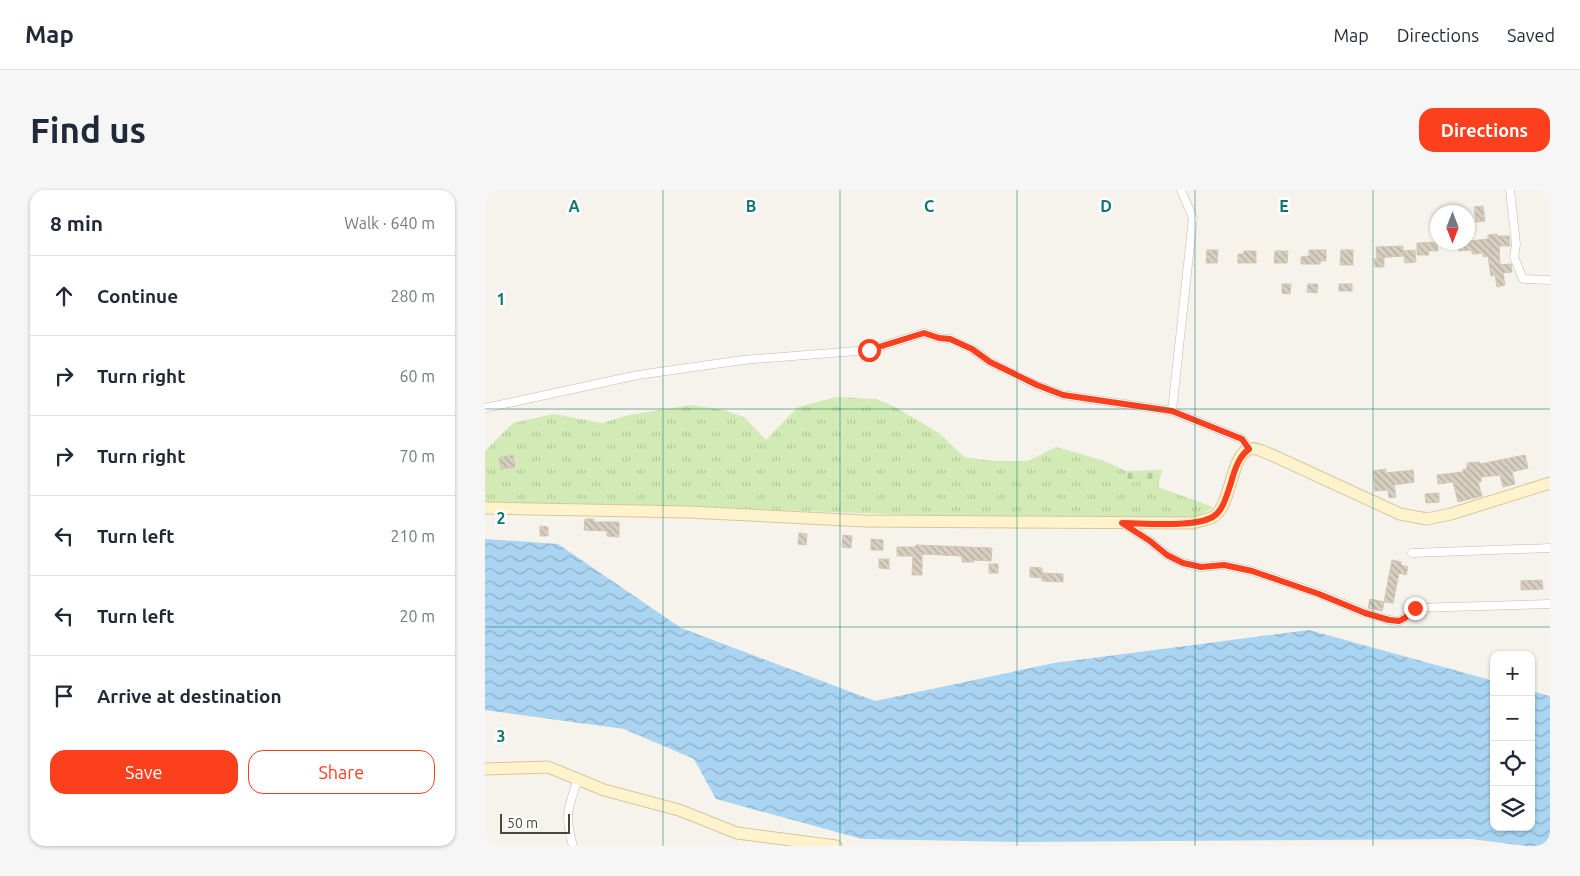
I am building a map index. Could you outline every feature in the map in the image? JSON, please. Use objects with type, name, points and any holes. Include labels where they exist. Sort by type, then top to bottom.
[{"type":"main road","points":[[485,508],[689,512],[865,521],[1193,523],[1213,517],[1222,508],[1239,461],[1243,453],[1249,449],[1255,449],[1272,455],[1400,514],[1427,519],[1451,514],[1550,483]]},
{"type":"main road","points":[[485,769],[548,767],[604,790],[679,810],[737,833],[836,846]]},
{"type":"street","points":[[1172,411],[1193,218],[1181,190]]},
{"type":"street","points":[[1510,190],[1516,244],[1514,257],[1523,279],[1550,280]]},
{"type":"street","points":[[485,408],[638,375],[743,360],[869,350],[924,333],[950,339],[972,349],[990,362],[1037,385],[1063,395],[1172,411],[1242,439],[1249,449]]},
{"type":"street","points":[[1122,523],[1150,541],[1167,555],[1183,563],[1201,567],[1224,565],[1252,571],[1389,620],[1399,621],[1415,608],[1550,604]]},
{"type":"street","points":[[1412,553],[1550,548]]},
{"type":"street","points":[[573,846],[568,829],[567,810],[578,779]]},
{"type":"green space","points":[[836,397],[876,399],[893,406],[939,433],[964,457],[994,461],[1028,461],[1056,447],[1102,460],[1126,471],[1127,480],[1158,487],[1213,507],[1200,516],[1170,519],[991,518],[692,507],[485,503],[485,451],[513,423],[554,414],[602,423],[629,415],[691,405],[724,410],[744,417],[766,440],[798,407]]},
{"type":"green space","points":[[1162,470],[1158,487],[1127,480],[1126,471]]},
{"type":"water","points":[[485,539],[558,544],[681,628],[875,701],[1054,663],[1309,630],[1490,680],[1490,831],[1535,831],[1535,692],[1550,696],[1550,846],[1526,846],[1471,839],[1021,842],[862,839],[716,799],[694,759],[624,729],[485,710]]},
{"type":"building","points":[[1483,206],[1485,221],[1476,222],[1475,207]]},
{"type":"building","points":[[1488,235],[1509,236],[1510,246],[1499,246],[1500,265],[1511,264],[1512,272],[1503,273],[1505,285],[1497,287],[1495,275],[1491,276],[1488,256],[1483,257],[1483,253],[1472,254],[1472,250],[1475,250],[1475,240],[1488,239]]},
{"type":"building","points":[[1430,242],[1430,250],[1438,251],[1428,251],[1429,255],[1417,255],[1417,243]]},
{"type":"building","points":[[1403,246],[1403,256],[1377,258],[1376,247]]},
{"type":"building","points":[[1207,250],[1218,250],[1217,263],[1206,263]]},
{"type":"building","points":[[1309,250],[1326,250],[1326,261],[1320,261],[1320,264],[1301,264],[1301,257],[1309,256]]},
{"type":"building","points":[[1341,250],[1353,250],[1353,265],[1340,265]]},
{"type":"building","points":[[1415,250],[1416,262],[1405,263],[1403,251]]},
{"type":"building","points":[[1244,251],[1256,251],[1256,263],[1238,263],[1238,254],[1244,254]]},
{"type":"building","points":[[1275,251],[1288,251],[1287,263],[1274,263]]},
{"type":"building","points":[[1384,258],[1384,267],[1375,267],[1374,259]]},
{"type":"building","points":[[1282,284],[1291,284],[1290,294],[1282,293]]},
{"type":"building","points":[[1308,284],[1318,284],[1317,293],[1307,292]]},
{"type":"building","points":[[1339,284],[1352,284],[1352,291],[1339,291]]},
{"type":"building","points":[[513,455],[515,467],[501,469],[499,458]]},
{"type":"building","points":[[1525,455],[1528,468],[1512,472],[1515,484],[1503,487],[1500,475],[1481,477],[1481,482],[1478,482],[1482,496],[1458,502],[1453,482],[1438,484],[1437,475],[1463,472],[1463,469],[1467,469],[1467,463],[1479,462],[1480,464]]},
{"type":"building","points":[[1386,469],[1386,473],[1413,470],[1414,482],[1394,485],[1396,497],[1389,498],[1388,490],[1375,491],[1373,471]]},
{"type":"building","points":[[1439,493],[1439,502],[1426,503],[1425,494]]},
{"type":"building","points":[[585,519],[594,519],[594,522],[619,522],[619,537],[607,536],[607,531],[584,530]]},
{"type":"building","points":[[540,526],[548,527],[548,536],[540,536]]},
{"type":"building","points":[[799,533],[807,534],[806,545],[798,544]]},
{"type":"building","points":[[843,535],[852,536],[851,548],[842,547]]},
{"type":"building","points":[[871,539],[883,540],[883,550],[871,550]]},
{"type":"building","points":[[916,545],[992,548],[991,561],[974,560],[974,562],[962,562],[962,556],[922,554],[922,575],[912,575],[913,556],[897,556],[897,547],[915,547]]},
{"type":"building","points":[[879,559],[889,559],[889,569],[879,568]]},
{"type":"building","points":[[1392,560],[1401,562],[1401,565],[1408,567],[1406,575],[1399,573],[1393,603],[1384,602]]},
{"type":"building","points":[[989,564],[998,564],[998,573],[989,573]]},
{"type":"building","points":[[1030,567],[1042,568],[1042,573],[1063,574],[1063,582],[1042,581],[1042,578],[1030,577]]},
{"type":"building","points":[[1542,580],[1543,589],[1521,590],[1521,581]]},
{"type":"building","points":[[1370,599],[1384,602],[1382,611],[1368,608]]},
{"type":"route","points":[[869,350],[924,333],[950,339],[972,349],[990,362],[1037,385],[1063,395],[1172,411],[1242,439],[1249,449],[1243,453],[1239,461],[1222,508],[1213,517],[1193,523],[1122,523],[1150,541],[1167,555],[1183,563],[1201,567],[1224,565],[1252,571],[1389,620],[1399,621],[1415,608]]}]
